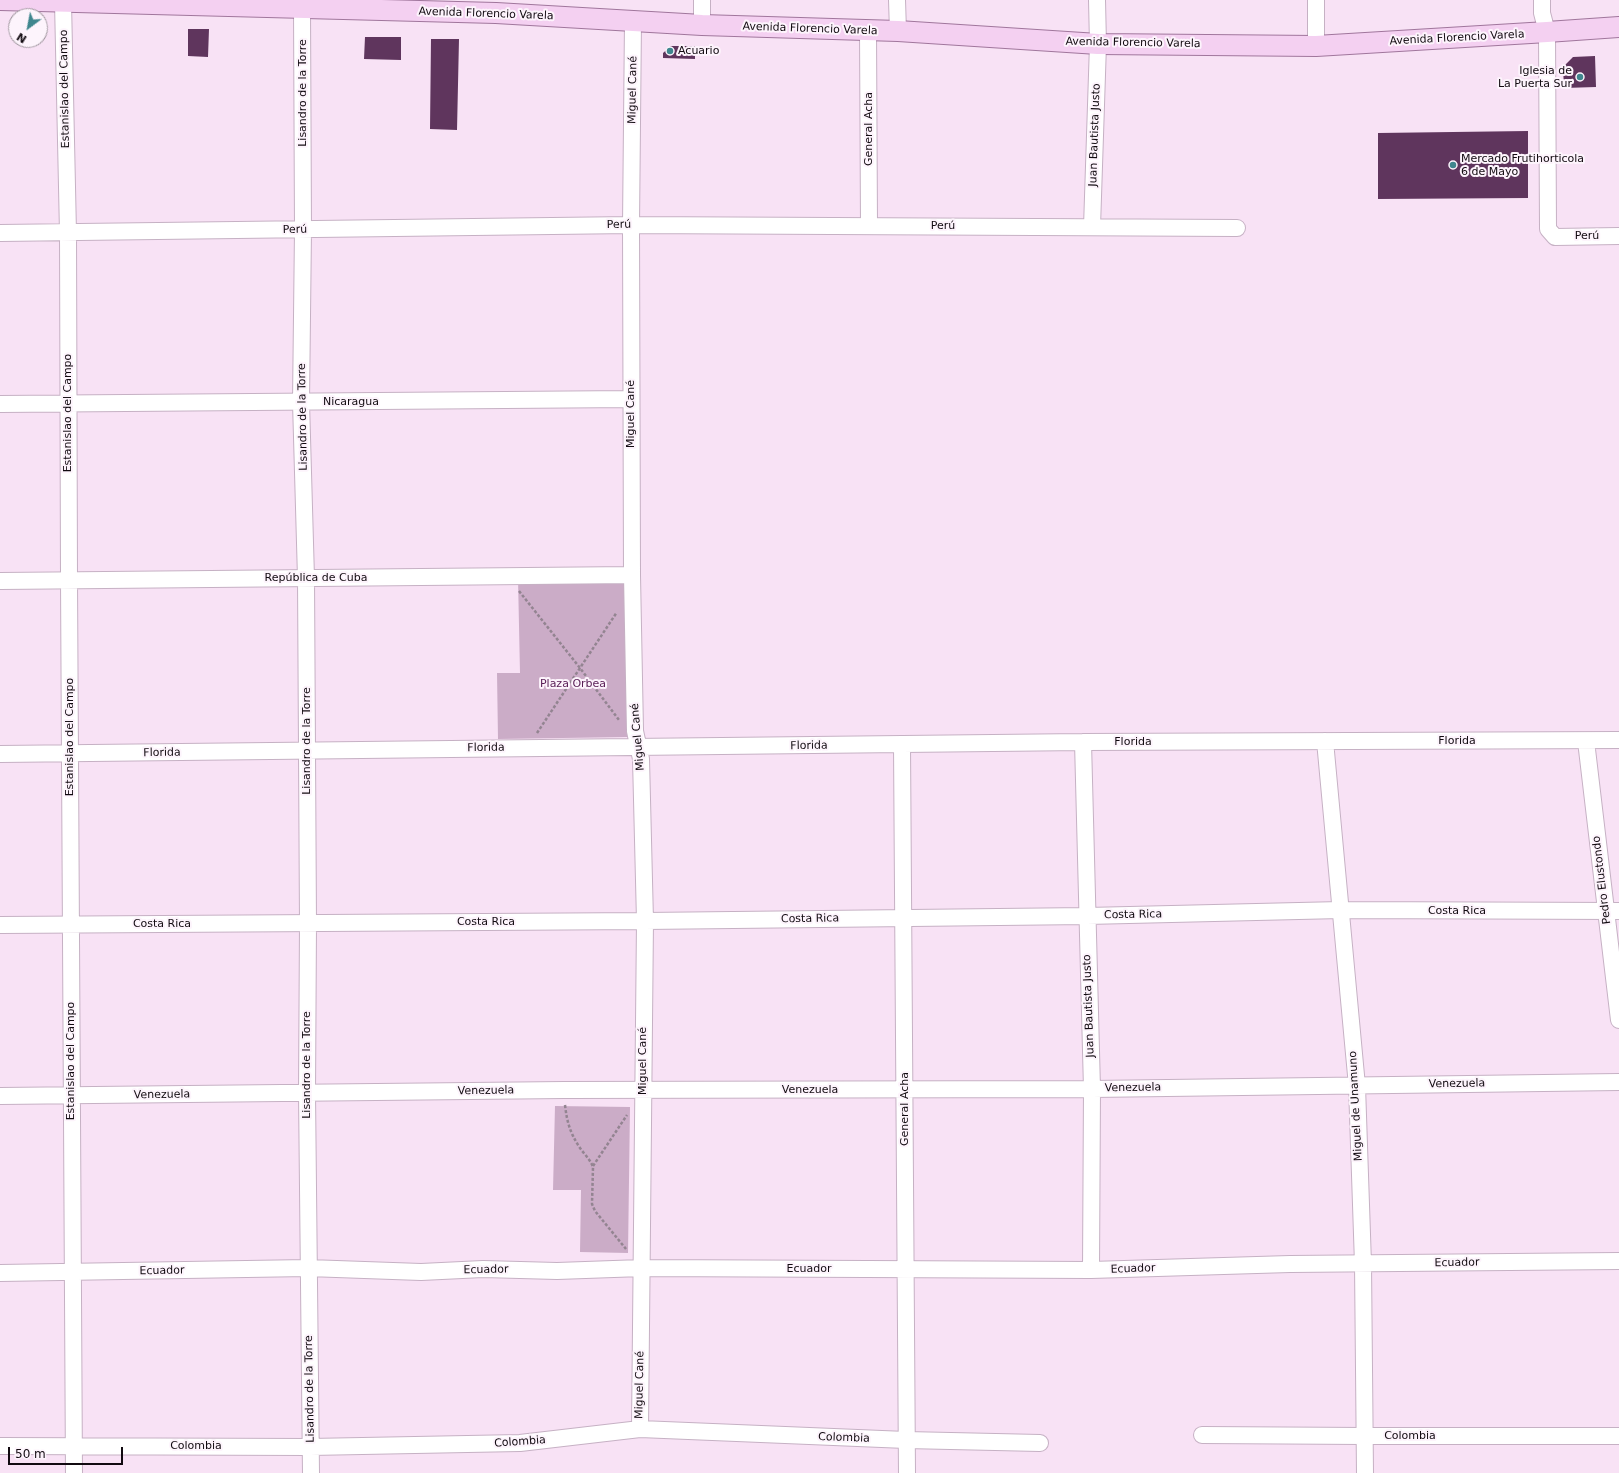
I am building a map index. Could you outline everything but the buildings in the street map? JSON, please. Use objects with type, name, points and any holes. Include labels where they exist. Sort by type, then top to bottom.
[{"type":"main road","name":"Avenida Florencio Varela","points":[[0,0],[63,2],[87,1],[302,8],[322,4],[496,7],[633,21],[898,31],[1098,44],[1316,46],[1619,27]]},
{"type":"street","points":[[702,0],[702,24]]},
{"type":"street","points":[[897,0],[898,31]]},
{"type":"street","name":"Juan Bautista Justo","points":[[1092,227],[1098,44],[1097,0]]},
{"type":"street","points":[[1316,0],[1316,46]]},
{"type":"street","points":[[1542,0],[1542,13],[1547,32]]},
{"type":"street","name":"Estanislao del Campo","points":[[63,2],[68,233],[70,925],[74,1473]]},
{"type":"street","name":"Lisandro de la Torre","points":[[302,8],[303,230],[301,402],[306,578],[308,924],[307,1094],[310,1473]]},
{"type":"street","name":"Miguel Cané","points":[[633,21],[631,225],[632,583],[635,731],[641,759],[645,921],[640,1430]]},
{"type":"street","name":"General Acha","points":[[868,31],[869,226]]},
{"type":"street","name":"Perú","points":[[1547,32],[1548,229],[1555,237],[1619,236]]},
{"type":"street","name":"Perú","points":[[0,233],[631,225],[1237,228]]},
{"type":"street","name":"Nicaragua","points":[[0,404],[68,402],[301,402],[631,399]]},
{"type":"street","name":"República de Cuba","points":[[0,581],[507,577],[632,583]]},
{"type":"street","name":"Miguel de Unamuno","points":[[1325,740],[1357,1086],[1363,1264],[1365,1473]]},
{"type":"street","name":"Florida","points":[[0,754],[1083,742],[1619,740]]},
{"type":"street","name":"Pedro Elustondo","points":[[1586,741],[1612,911],[1619,1020]]},
{"type":"street","name":"Juan Bautista Justo","points":[[1083,742],[1092,1089],[1091,1270]]},
{"type":"street","name":"General Acha","points":[[902,745],[907,1473]]},
{"type":"street","name":"Costa Rica","points":[[0,925],[645,921],[1087,916],[1341,910],[1612,911]]},
{"type":"street","name":"Venezuela","points":[[0,1096],[307,1094],[564,1090],[1092,1089],[1619,1082]]},
{"type":"street","name":"Ecuador","points":[[0,1273],[308,1268],[421,1272],[483,1269],[557,1271],[642,1268],[1091,1270],[1290,1264],[1619,1261]]},
{"type":"street","name":"Colombia","points":[[0,1446],[310,1447],[520,1443],[640,1430],[906,1440],[1040,1442]]},
{"type":"street","name":"Colombia","points":[[1202,1435],[1619,1436]]},
{"type":"path","points":[[507,577],[580,668],[621,723]]},
{"type":"path","points":[[526,748],[580,668],[632,583]]},
{"type":"path","points":[[564,1090],[566,1121],[576,1141],[593,1167],[592,1204],[594,1211],[642,1268]]},
{"type":"path","points":[[593,1167],[643,1091]]},
{"type":"green space","name":"Plaza Orbea","points":[[518,578],[624,581],[627,737],[498,739],[497,673],[520,673]]},
{"type":"green space","points":[[555,1106],[630,1107],[628,1253],[580,1252],[581,1190],[553,1190]]},
{"type":"place","name":"Acuario","points":[[670,51]]},
{"type":"place","name":"Iglesia de La Puerta Sur","points":[[1580,77]]},
{"type":"place","name":"Mercado Frutihorticola 6 de Mayo","points":[[1453,165]]}]
